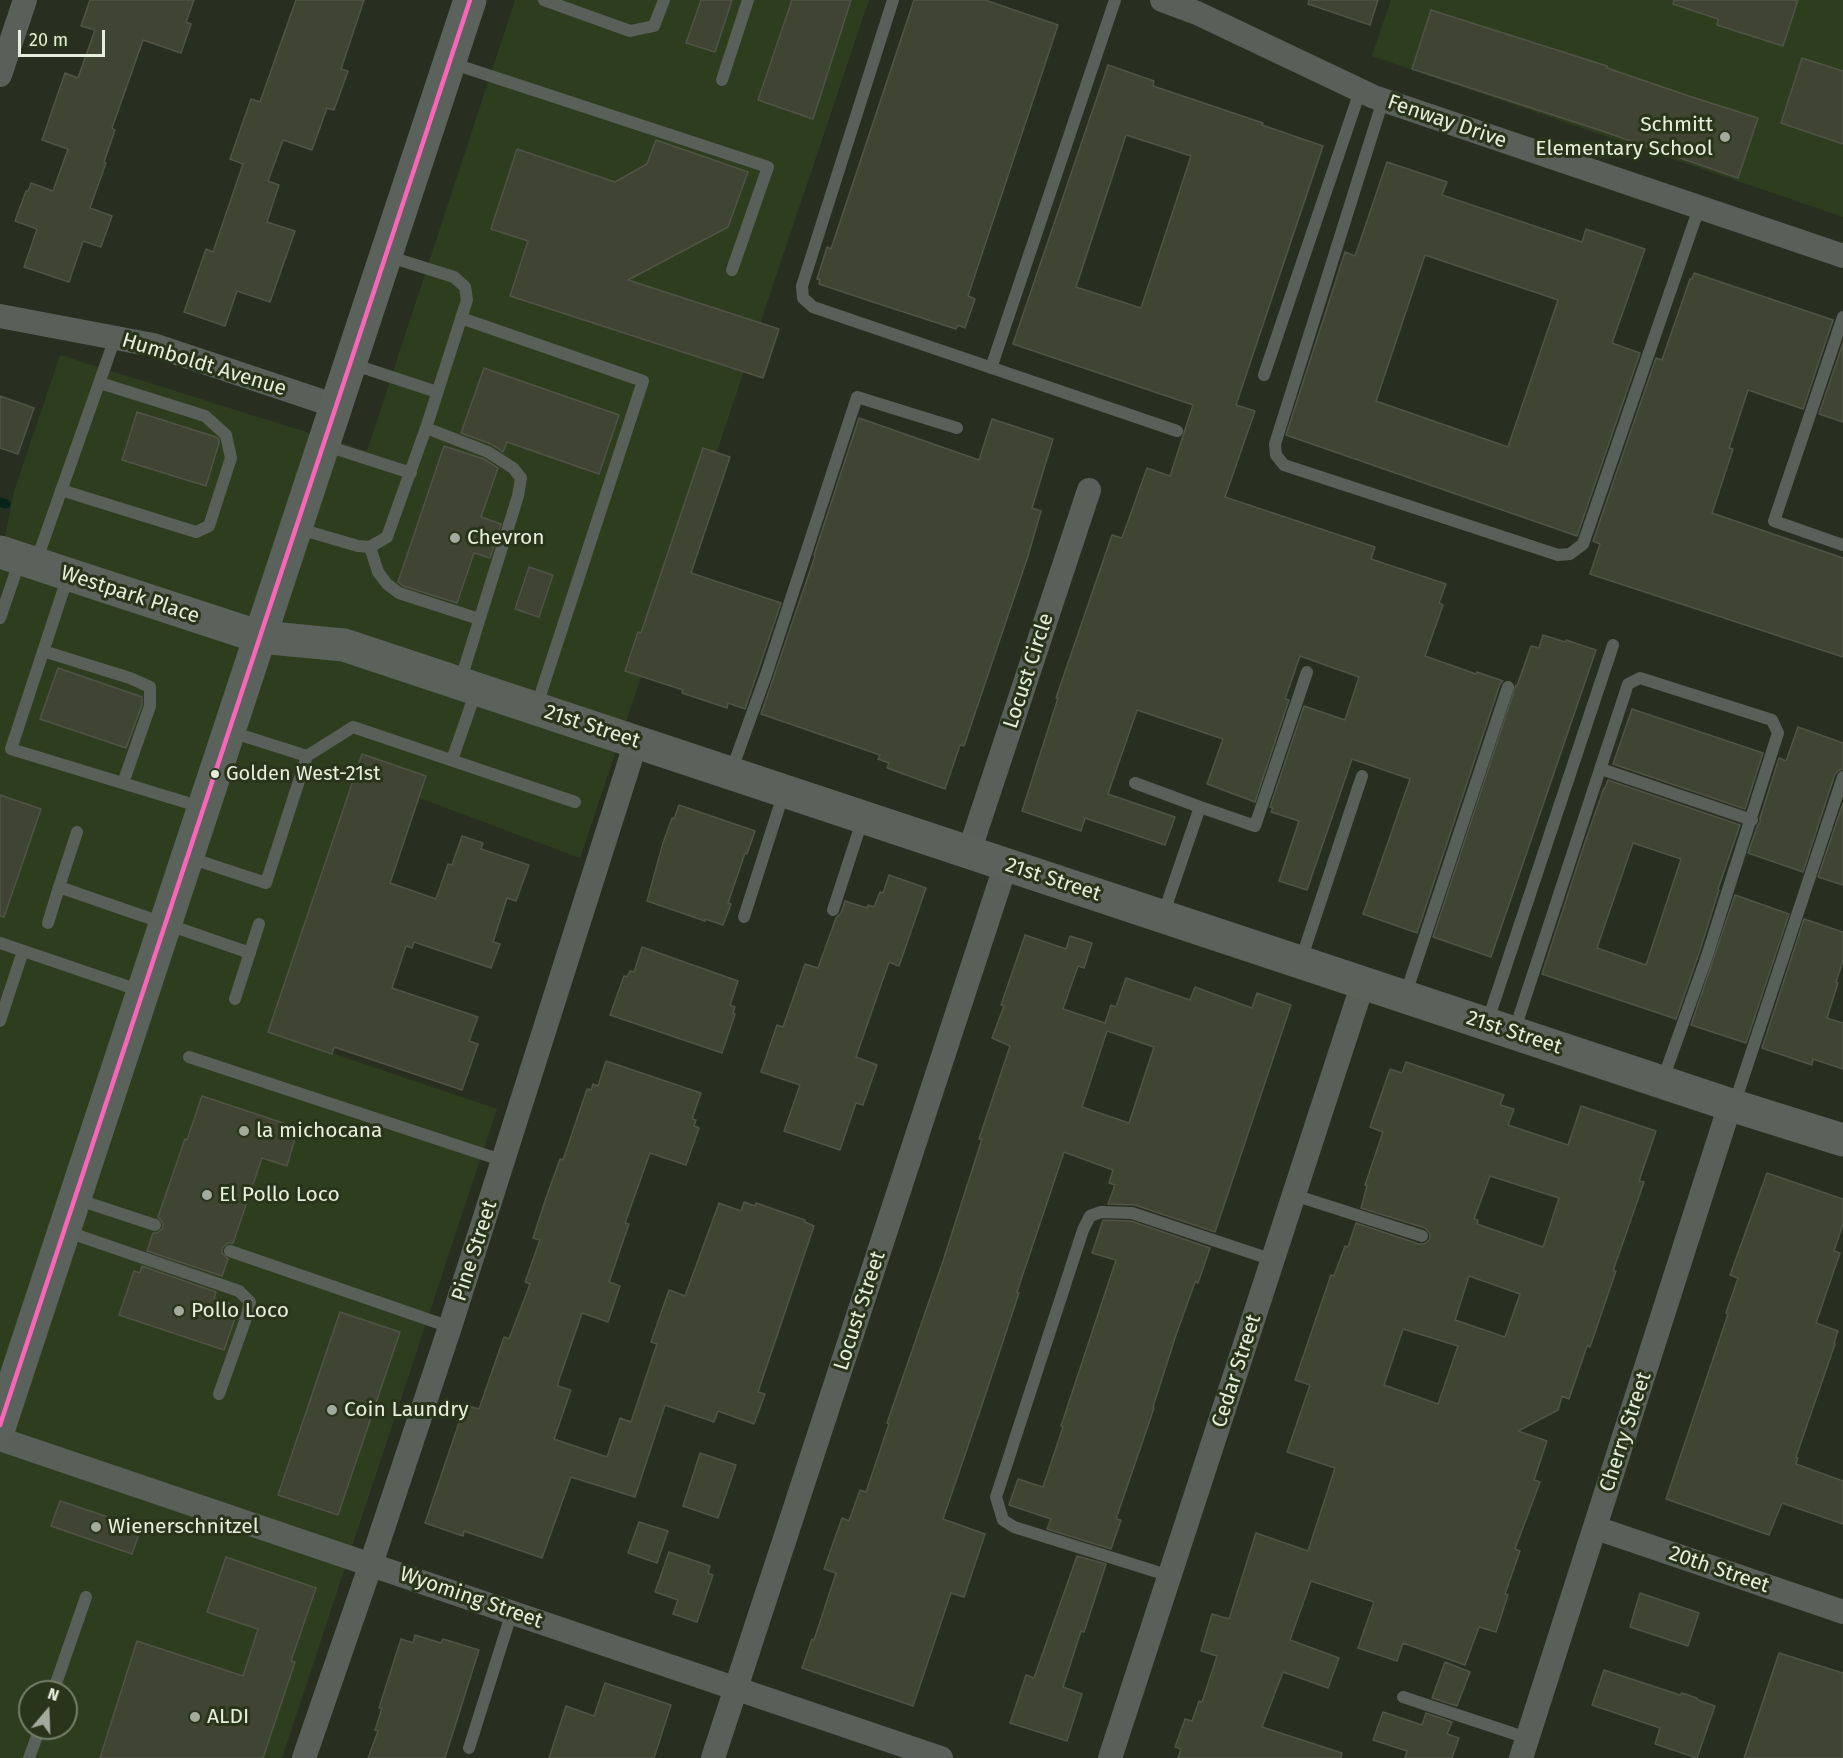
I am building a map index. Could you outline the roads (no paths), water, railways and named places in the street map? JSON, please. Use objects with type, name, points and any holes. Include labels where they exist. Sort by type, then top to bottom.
[{"type":"street","points":[[0,75],[25,0]]},
{"type":"street","points":[[0,1425],[470,0]]},
{"type":"street","name":"Fenway Drive","points":[[1162,0],[1199,7],[1360,91],[1383,100],[1843,256]]},
{"type":"street","name":"Humboldt Avenue","points":[[0,316],[153,345],[336,406]]},
{"type":"street","name":"Locust Circle","points":[[969,852],[1089,490]]},
{"type":"street","name":"Westpark Place","points":[[19,558],[260,637]]},
{"type":"street","name":"21st Street","points":[[260,637],[344,645],[1732,1106],[1843,1140]]},
{"type":"street","name":"Pine Street","points":[[304,1758],[450,1327],[636,742]]},
{"type":"street","name":"Locust Street","points":[[713,1758],[1006,864]]},
{"type":"street","name":"Cedar Street","points":[[1110,1758],[1364,983]]},
{"type":"street","name":"Cherry Street","points":[[1524,1748],[1732,1106]]},
{"type":"street","name":"Wyoming Street","points":[[0,1439],[941,1758]]},
{"type":"street","name":"20th Street","points":[[1596,1528],[1843,1612]]},
{"type":"lane","points":[[544,0],[630,31],[654,26],[664,0]]},
{"type":"lane","points":[[723,80],[748,0]]},
{"type":"lane","points":[[893,0],[802,286],[803,298],[813,307],[1177,431]]},
{"type":"lane","points":[[991,368],[1115,0]]},
{"type":"lane","points":[[450,63],[768,167],[732,270]]},
{"type":"lane","points":[[1264,375],[1360,91]]},
{"type":"lane","points":[[1383,100],[1275,444],[1276,455],[1284,465],[1558,555],[1570,554],[1583,544],[1699,207]]},
{"type":"lane","points":[[296,528],[358,546],[370,547],[387,537],[426,428],[467,300],[465,287],[454,277],[386,255]]},
{"type":"lane","points":[[1843,317],[1774,521],[1843,545]]},
{"type":"lane","points":[[461,318],[643,381],[536,708]]},
{"type":"lane","points":[[0,618],[19,558],[61,490],[116,338]]},
{"type":"lane","points":[[350,363],[437,392]]},
{"type":"lane","points":[[61,490],[196,532],[209,526],[231,458],[226,435],[205,416],[100,382]]},
{"type":"lane","points":[[730,773],[766,675],[857,397],[957,428]]},
{"type":"lane","points":[[426,428],[488,452],[513,468],[521,478],[518,496],[480,620],[452,760]]},
{"type":"lane","points":[[323,445],[411,473]]},
{"type":"lane","points":[[370,547],[378,572],[387,584],[399,593],[480,620]]},
{"type":"lane","points":[[68,575],[11,749],[204,808]]},
{"type":"lane","points":[[1500,1028],[1613,645]]},
{"type":"lane","points":[[43,651],[130,678],[150,687],[150,706],[123,783]]},
{"type":"lane","points":[[1135,783],[1256,826],[1307,672]]},
{"type":"lane","points":[[1500,1028],[1601,769],[1628,684],[1640,678],[1772,720],[1778,733],[1752,820],[1662,1082]]},
{"type":"lane","points":[[1404,997],[1508,687]]},
{"type":"lane","points":[[187,857],[266,884],[307,756],[353,727],[575,802]]},
{"type":"lane","points":[[229,731],[307,756]]},
{"type":"lane","points":[[1601,769],[1752,820]]},
{"type":"lane","points":[[1300,962],[1362,776]]},
{"type":"lane","points":[[1732,1106],[1843,777]]},
{"type":"lane","points":[[744,917],[784,791]]},
{"type":"lane","points":[[1163,916],[1200,807]]},
{"type":"lane","points":[[833,910],[863,817]]},
{"type":"lane","points":[[48,923],[77,832]]},
{"type":"lane","points":[[59,887],[250,953]]},
{"type":"lane","points":[[235,999],[259,924]]},
{"type":"lane","points":[[0,943],[143,992]]},
{"type":"lane","points":[[0,1021],[23,951]]},
{"type":"lane","points":[[189,1057],[504,1161]]},
{"type":"lane","points":[[1294,1195],[1422,1236]]},
{"type":"lane","points":[[75,1198],[155,1225]]},
{"type":"lane","points":[[1170,1576],[1014,1527],[1003,1520],[996,1497],[1083,1230],[1090,1216],[1101,1212],[1132,1213],[1273,1260]]},
{"type":"lane","points":[[64,1230],[239,1291],[250,1302],[219,1394]]},
{"type":"lane","points":[[230,1251],[450,1327]]},
{"type":"lane","points":[[57,1680],[86,1597]]},
{"type":"lane","points":[[469,1748],[512,1612]]},
{"type":"lane","points":[[1403,1697],[1524,1748]]},
{"type":"lane","points":[[29,1758],[36,1740]]},
{"type":"waterway","points":[[0,502],[6,504]]},
{"type":"place","name":"Schmitt Elementary School","points":[[1725,137]]},
{"type":"place","name":"Chevron","points":[[455,538]]},
{"type":"place","name":"Golden West-21st","points":[[215,774]]},
{"type":"place","name":"la michocana","points":[[244,1131]]},
{"type":"place","name":"El Pollo Loco","points":[[207,1195]]},
{"type":"place","name":"Pollo Loco","points":[[179,1311]]},
{"type":"place","name":"Coin Laundry","points":[[332,1410]]},
{"type":"place","name":"Wienerschnitzel","points":[[96,1527]]},
{"type":"place","name":"ALDI","points":[[195,1717]]}]
